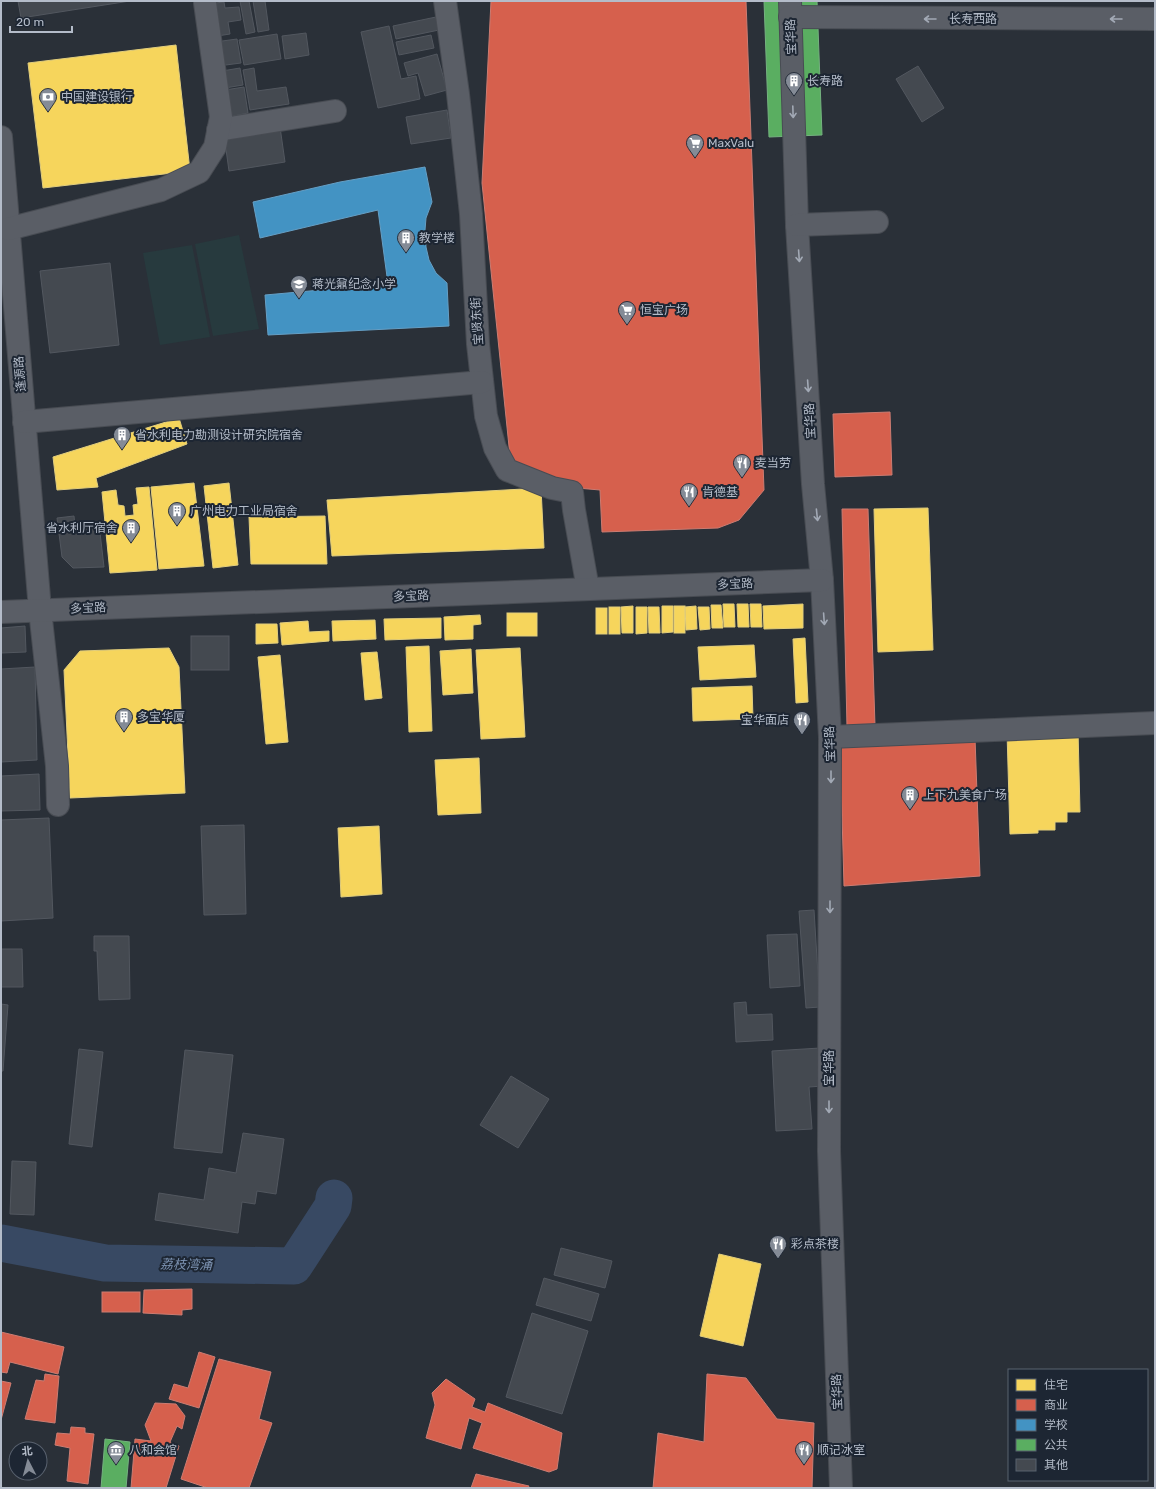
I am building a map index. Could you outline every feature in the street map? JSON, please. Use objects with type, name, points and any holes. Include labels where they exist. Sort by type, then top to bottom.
[{"type":"street","name":"宝贤东街","points":[[445,1],[458,94],[471,214],[478,344],[486,416],[495,448],[507,470],[552,488],[572,492],[588,589]]},
{"type":"street","points":[[8,229],[161,190],[199,172],[215,147],[221,117],[205,2]]},
{"type":"street","name":"长寿西路","points":[[790,9],[1155,19]]},
{"type":"street","name":"宝华路","points":[[790,9],[797,226],[813,484],[822,580],[830,737],[829,1151],[841,1488]]},
{"type":"street","points":[[218,130],[335,111]]},
{"type":"street","name":"逢源路","points":[[1,137],[40,610],[57,766],[58,805]]},
{"type":"street","points":[[797,226],[877,222]]},
{"type":"street","points":[[24,422],[482,382]]},
{"type":"street","name":"多宝路","points":[[1,612],[822,580]]},
{"type":"street","points":[[830,737],[1155,723]]},
{"type":"green space","points":[[239,235],[259,329],[213,336],[195,244]]},
{"type":"green space","points":[[192,245],[210,337],[160,345],[143,253]]},
{"type":"building: 住宅","points":[[535,1],[577,1],[578,23],[535,24]]},
{"type":"building: 住宅","points":[[658,1],[700,1],[701,19],[658,20]]},
{"type":"building: 住宅","points":[[576,32],[577,59],[603,59],[605,104],[578,105],[579,130],[539,131],[538,105],[509,106],[507,63],[535,62],[534,34]]},
{"type":"building: 住宅","points":[[176,45],[190,171],[43,188],[28,63]]},
{"type":"building: 住宅","points":[[581,171],[581,197],[607,197],[610,242],[582,243],[583,268],[543,270],[543,243],[514,244],[512,201],[540,200],[538,172]]},
{"type":"building: 住宅","points":[[583,274],[584,301],[610,301],[612,346],[585,347],[586,372],[545,373],[545,347],[516,348],[514,305],[542,304],[541,276]]},
{"type":"building: 住宅","points":[[710,368],[711,396],[743,394],[742,407],[732,407],[730,417],[747,431],[710,476],[693,463],[676,479],[636,441],[655,423],[655,411],[642,412],[643,399],[669,398],[668,370]]},
{"type":"building: 住宅","points":[[587,375],[588,403],[620,401],[619,413],[609,414],[607,423],[624,438],[587,483],[570,470],[553,485],[513,448],[532,430],[532,418],[520,419],[520,405],[547,405],[545,377]]},
{"type":"building: 住宅","name":"省水利电力勘测设计研究院宿舍","points":[[179,418],[187,444],[96,478],[98,487],[57,490],[53,457]]},
{"type":"building: 住宅","name":"广州电力工业局宿舍","points":[[194,483],[204,566],[159,569],[151,487]]},
{"type":"building: 住宅","points":[[229,483],[238,565],[213,568],[204,486]]},
{"type":"building: 住宅","name":"省水利厅宿舍","points":[[149,487],[157,570],[110,573],[102,492],[116,490],[118,505],[124,506],[125,516],[134,515],[133,505],[138,504],[136,488]]},
{"type":"building: 住宅","points":[[541,488],[544,548],[332,556],[327,500]]},
{"type":"building: 住宅","points":[[928,508],[933,650],[878,652],[874,509]]},
{"type":"building: 住宅","points":[[325,516],[327,564],[251,564],[249,517]]},
{"type":"building: 住宅","points":[[723,604],[734,604],[735,627],[724,627]]},
{"type":"building: 住宅","points":[[737,604],[748,604],[749,627],[738,627]]},
{"type":"building: 住宅","points":[[750,604],[761,604],[762,627],[751,627]]},
{"type":"building: 住宅","points":[[803,604],[803,628],[764,629],[763,606]]},
{"type":"building: 住宅","points":[[711,605],[721,605],[723,628],[712,628]]},
{"type":"building: 住宅","points":[[633,606],[633,633],[622,633],[621,607]]},
{"type":"building: 住宅","points":[[662,606],[673,606],[673,632],[662,633]]},
{"type":"building: 住宅","points":[[674,606],[685,606],[685,633],[674,633]]},
{"type":"building: 住宅","points":[[696,606],[697,629],[686,630],[685,607]]},
{"type":"building: 住宅","points":[[609,607],[620,607],[620,634],[609,634]]},
{"type":"building: 住宅","points":[[636,607],[647,607],[647,633],[636,634]]},
{"type":"building: 住宅","points":[[648,607],[659,607],[660,633],[649,633]]},
{"type":"building: 住宅","points":[[698,607],[709,607],[710,629],[700,630]]},
{"type":"building: 住宅","points":[[596,608],[607,608],[607,634],[596,634]]},
{"type":"building: 住宅","points":[[507,613],[537,613],[537,636],[507,636]]},
{"type":"building: 住宅","points":[[480,615],[481,624],[473,625],[473,639],[445,640],[444,617]]},
{"type":"building: 住宅","points":[[441,618],[441,638],[385,640],[384,619]]},
{"type":"building: 住宅","points":[[375,620],[376,639],[333,641],[332,621]]},
{"type":"building: 住宅","points":[[308,621],[309,632],[329,631],[329,641],[282,645],[280,623]]},
{"type":"building: 住宅","points":[[256,624],[277,624],[278,643],[256,644]]},
{"type":"building: 住宅","points":[[805,638],[808,702],[796,703],[793,639]]},
{"type":"building: 住宅","points":[[754,645],[756,677],[700,680],[698,647]]},
{"type":"building: 住宅","points":[[429,646],[432,731],[409,732],[406,647]]},
{"type":"building: 住宅","name":"多宝华厦","points":[[169,648],[179,667],[185,793],[70,798],[64,670],[80,651]]},
{"type":"building: 住宅","points":[[520,648],[525,737],[481,739],[476,650]]},
{"type":"building: 住宅","points":[[471,649],[473,693],[443,695],[440,651]]},
{"type":"building: 住宅","points":[[377,652],[382,698],[365,700],[361,653]]},
{"type":"building: 住宅","points":[[280,655],[288,742],[266,744],[258,657]]},
{"type":"building: 住宅","points":[[752,686],[753,719],[693,721],[692,688]]},
{"type":"building: 住宅","points":[[1078,730],[1080,812],[1067,812],[1067,822],[1055,822],[1055,830],[1038,830],[1038,833],[1010,834],[1007,732]]},
{"type":"building: 住宅","points":[[479,758],[481,813],[438,815],[435,760]]},
{"type":"building: 住宅","points":[[379,826],[382,894],[341,897],[338,828]]},
{"type":"building: 住宅","points":[[719,1254],[761,1264],[743,1346],[700,1336]]},
{"type":"building: 商业","name":"恒宝广场","points":[[491,1],[746,1],[764,490],[739,520],[718,528],[602,532],[600,490],[554,486],[511,466],[482,183]]},
{"type":"building: 商业","points":[[890,412],[892,475],[835,477],[833,414]]},
{"type":"building: 商业","points":[[842,509],[868,509],[875,726],[847,727]]},
{"type":"building: 商业","name":"上下九美食广场","points":[[975,738],[980,876],[844,886],[840,744]]},
{"type":"building: 商业","points":[[192,1289],[192,1309],[182,1310],[182,1315],[143,1313],[144,1290]]},
{"type":"building: 商业","points":[[102,1292],[140,1292],[140,1312],[102,1312]]},
{"type":"building: 商业","points":[[1,1332],[64,1347],[58,1374],[10,1362],[7,1373],[1,1372]]},
{"type":"building: 商业","points":[[199,1352],[215,1357],[199,1408],[169,1399],[174,1384],[188,1388]]},
{"type":"building: 商业","points":[[219,1359],[271,1372],[259,1419],[272,1423],[249,1488],[208,1488],[181,1479]]},
{"type":"building: 商业","points":[[45,1374],[59,1376],[55,1423],[25,1419],[36,1380],[44,1381]]},
{"type":"building: 商业","points":[[707,1374],[746,1378],[777,1419],[814,1423],[812,1488],[653,1488],[658,1433],[704,1442]]},
{"type":"building: 商业","points":[[446,1379],[475,1399],[472,1407],[485,1412],[488,1403],[562,1433],[557,1469],[549,1472],[473,1448],[482,1423],[469,1418],[461,1449],[426,1438],[435,1405],[432,1393]]},
{"type":"building: 商业","points":[[1,1381],[11,1383],[1,1420]]},
{"type":"building: 商业","points":[[155,1403],[176,1404],[185,1416],[182,1429],[177,1426],[170,1442],[179,1446],[166,1488],[131,1488],[135,1439],[151,1441],[145,1425]]},
{"type":"building: 商业","points":[[71,1427],[85,1428],[85,1433],[94,1434],[88,1484],[67,1481],[70,1448],[55,1445],[57,1433],[70,1434]]},
{"type":"building: 商业","points":[[476,1474],[529,1486],[528,1488],[471,1488]]},
{"type":"building: 学校","name":"教学楼","points":[[425,167],[432,202],[426,218],[426,247],[429,260],[436,273],[447,283],[449,326],[268,335],[265,295],[388,284],[378,210],[260,238],[253,202],[340,182]]},
{"type":"building: 公共","name":"长寿路","points":[[764,1],[817,1],[822,135],[769,137]]},
{"type":"building: 公共","name":"八和会馆","points":[[105,1439],[130,1442],[126,1488],[101,1488]]},
{"type":"building: 其他","points":[[18,1],[130,1],[21,18]]},
{"type":"building: 其他","points":[[240,1],[249,1],[255,32],[246,34]]},
{"type":"building: 其他","points":[[253,1],[265,1],[269,30],[258,32]]},
{"type":"building: 其他","points":[[224,2],[225,8],[239,7],[241,20],[228,22],[230,34],[211,37],[207,4]]},
{"type":"building: 其他","points":[[436,17],[439,30],[396,39],[393,26]]},
{"type":"building: 其他","points":[[389,26],[401,79],[416,76],[420,99],[378,108],[361,32]]},
{"type":"building: 其他","points":[[306,33],[309,55],[285,59],[282,36]]},
{"type":"building: 其他","points":[[277,34],[281,59],[244,65],[239,40]]},
{"type":"building: 其他","points":[[431,35],[434,48],[399,55],[396,42]]},
{"type":"building: 其他","points":[[237,39],[241,63],[218,66],[215,42]]},
{"type":"building: 其他","points":[[437,54],[447,90],[425,96],[418,73],[408,76],[404,63]]},
{"type":"building: 其他","points":[[918,66],[944,108],[922,122],[896,79]]},
{"type":"building: 其他","points":[[240,68],[243,85],[225,88],[222,71]]},
{"type":"building: 其他","points":[[254,68],[257,91],[286,87],[289,104],[250,110],[243,70]]},
{"type":"building: 其他","points":[[244,87],[248,113],[229,117],[225,90]]},
{"type":"building: 其他","points":[[447,110],[451,138],[411,144],[406,117]]},
{"type":"building: 其他","points":[[280,127],[285,162],[229,171],[224,135]]},
{"type":"building: 其他","points":[[110,263],[119,345],[50,353],[40,271]]},
{"type":"building: 其他","points":[[74,516],[75,526],[99,524],[104,567],[73,568],[62,557],[57,518]]},
{"type":"building: 其他","points":[[25,626],[26,652],[1,653],[1,628]]},
{"type":"building: 其他","points":[[191,636],[229,636],[229,670],[191,670]]},
{"type":"building: 其他","points":[[35,667],[37,760],[1,762],[1,669]]},
{"type":"building: 其他","points":[[39,774],[40,810],[1,811],[1,776]]},
{"type":"building: 其他","points":[[49,818],[53,918],[1,921],[1,820]]},
{"type":"building: 其他","points":[[244,825],[246,914],[204,915],[201,826]]},
{"type":"building: 其他","points":[[814,910],[820,1007],[806,1008],[799,911]]},
{"type":"building: 其他","points":[[797,934],[800,986],[770,988],[767,935]]},
{"type":"building: 其他","points":[[94,936],[129,936],[130,999],[99,1000],[97,951],[94,951]]},
{"type":"building: 其他","points":[[1,949],[22,949],[23,987],[1,987]]},
{"type":"building: 其他","points":[[746,1002],[747,1015],[772,1014],[773,1040],[736,1042],[734,1003]]},
{"type":"building: 其他","points":[[1,1004],[8,1005],[3,1071],[1,1071]]},
{"type":"building: 其他","points":[[820,1048],[823,1086],[809,1087],[812,1129],[776,1131],[772,1051]]},
{"type":"building: 其他","points":[[79,1049],[103,1052],[92,1147],[69,1144]]},
{"type":"building: 其他","points":[[185,1050],[233,1055],[222,1153],[174,1148]]},
{"type":"building: 其他","points":[[511,1076],[549,1099],[518,1148],[480,1125]]},
{"type":"building: 其他","points":[[243,1133],[284,1139],[276,1194],[257,1191],[255,1204],[242,1202],[238,1233],[155,1220],[159,1193],[204,1200],[209,1168],[236,1173]]},
{"type":"building: 其他","points":[[12,1161],[36,1162],[34,1215],[10,1214]]},
{"type":"building: 其他","points":[[561,1248],[612,1261],[605,1288],[554,1275]]},
{"type":"building: 其他","points":[[544,1278],[599,1294],[591,1321],[536,1305]]},
{"type":"building: 其他","points":[[532,1313],[588,1331],[562,1414],[506,1397]]},
{"type":"waterway","name":"荔枝湾涌","points":[[1,1243],[105,1263],[294,1266],[333,1206],[334,1198]]},
{"type":"place","name":"长寿路","points":[[794,96]]},
{"type":"place","name":"中国建设银行","points":[[48,112]]},
{"type":"place","name":"MaxValu","points":[[695,158]]},
{"type":"place","name":"教学楼","points":[[406,253]]},
{"type":"place","name":"蒋光鼐纪念小学","points":[[299,299]]},
{"type":"place","name":"恒宝广场","points":[[627,325]]},
{"type":"place","name":"省水利电力勘测设计研究院宿舍","points":[[122,450]]},
{"type":"place","name":"麦当劳","points":[[742,478]]},
{"type":"place","name":"肯德基","points":[[689,507]]},
{"type":"place","name":"广州电力工业局宿舍","points":[[177,526]]},
{"type":"place","name":"省水利厅宿舍","points":[[131,543]]},
{"type":"place","name":"多宝华厦","points":[[124,732]]},
{"type":"place","name":"宝华面店","points":[[802,735]]},
{"type":"place","name":"上下九美食广场","points":[[910,810]]},
{"type":"place","name":"彩点茶楼","points":[[778,1259]]},
{"type":"place","name":"八和会馆","points":[[116,1465]]},
{"type":"place","name":"顺记冰室","points":[[804,1465]]}]
